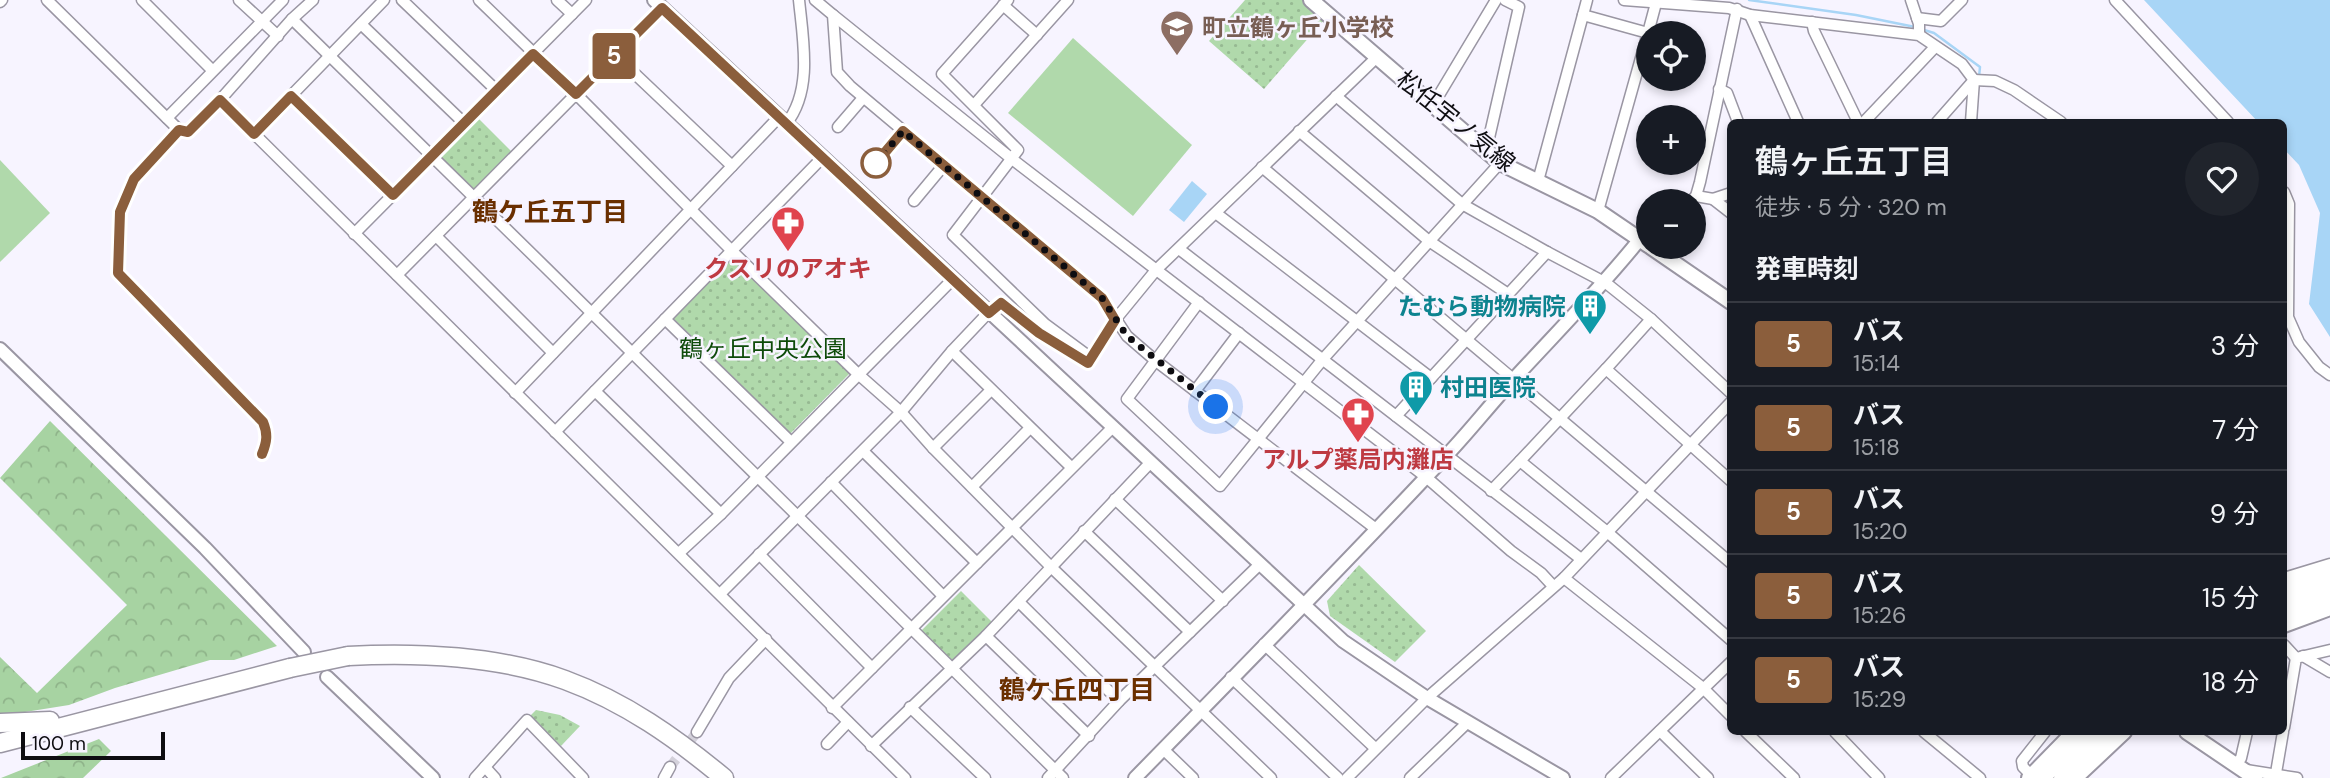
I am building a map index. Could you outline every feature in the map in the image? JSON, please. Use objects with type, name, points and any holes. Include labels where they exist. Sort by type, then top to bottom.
[{"type":"highway","points":[[0,743],[290,668],[348,656],[380,654],[476,661],[528,670],[564,680],[598,694],[652,723],[686,746],[724,778]]},
{"type":"highway","points":[[0,723],[64,719],[150,704]]},
{"type":"main road","name":"松任宇ノ気線","points":[[1311,0],[1500,163],[1598,211],[1636,235]]},
{"type":"main road","name":"松任宇ノ気線","points":[[1671,259],[1727,299]]},
{"type":"main road","points":[[2287,586],[2330,572]]},
{"type":"main road","points":[[2287,598],[2330,583]]},
{"type":"main road","points":[[2287,611],[2330,596]]},
{"type":"main road","points":[[2287,624],[2330,608]]},
{"type":"main road","points":[[2034,777],[2071,735]]},
{"type":"main road","points":[[2034,777],[2086,735]]},
{"type":"main road","points":[[2061,778],[2105,735]]},
{"type":"main road","points":[[2076,778],[2121,735]]},
{"type":"main road","points":[[2191,735],[2255,778]]},
{"type":"street","points":[[47,0],[179,130],[188,132],[292,19],[313,0]]},
{"type":"street","points":[[142,0],[212,70]]},
{"type":"street","points":[[239,0],[278,36]]},
{"type":"street","points":[[167,118],[283,0]]},
{"type":"street","points":[[254,134],[384,0]]},
{"type":"street","points":[[402,0],[496,90]]},
{"type":"street","points":[[479,0],[690,210],[858,374],[901,412],[1051,567],[1271,778]]},
{"type":"street","points":[[557,0],[572,14]]},
{"type":"street","points":[[354,234],[586,0]]},
{"type":"street","points":[[515,393],[732,166],[783,120],[795,113],[803,88],[799,0]]},
{"type":"street","points":[[815,0],[1012,159],[1426,477],[1553,586]]},
{"type":"street","points":[[974,104],[1068,0]]},
{"type":"street","points":[[1433,105],[1496,0]]},
{"type":"street","points":[[1486,150],[1520,7],[1505,0]]},
{"type":"street","points":[[1538,181],[1587,0]]},
{"type":"street","points":[[1624,0],[1737,9],[1749,15],[1812,22],[1918,27],[1941,21],[1962,0]]},
{"type":"street","points":[[1910,0],[1918,27],[1935,47],[1962,64],[1978,80],[1995,81],[2014,90],[2057,119]]},
{"type":"street","points":[[2115,0],[2225,119]]},
{"type":"street","points":[[1037,36],[1005,3],[942,74],[1018,150],[953,235],[1045,324],[1091,358]]},
{"type":"street","points":[[1651,21],[1656,3]]},
{"type":"street","points":[[397,275],[615,55],[658,4],[1343,641],[1427,698],[1563,778]]},
{"type":"street","points":[[1695,189],[1737,9]]},
{"type":"street","points":[[833,15],[837,72],[863,98],[1102,298],[1127,336],[1156,361],[1376,529]]},
{"type":"street","points":[[1584,15],[1636,30]]},
{"type":"street","points":[[1749,15],[1797,119]]},
{"type":"street","points":[[292,19],[633,352],[1056,775],[1119,701],[1260,564]]},
{"type":"street","points":[[1812,22],[1857,119]]},
{"type":"street","points":[[361,24],[464,123]]},
{"type":"street","points":[[1867,119],[1935,47]]},
{"type":"street","points":[[615,55],[732,166]]},
{"type":"street","points":[[720,594],[901,412],[951,351],[1001,303],[1048,339],[1088,363],[1115,320],[1156,270],[1377,57]]},
{"type":"street","points":[[1598,211],[1636,76]]},
{"type":"street","points":[[1940,119],[1978,80]]},
{"type":"street","points":[[1972,119],[1978,80]]},
{"type":"street","points":[[1719,89],[1727,93],[1737,119]]},
{"type":"street","points":[[291,96],[393,195]]},
{"type":"street","points":[[1336,96],[1462,204],[1605,283],[1651,318],[1727,389]]},
{"type":"street","points":[[838,127],[863,98]]},
{"type":"street","points":[[220,100],[905,778]]},
{"type":"street","points":[[179,130],[134,179],[120,212],[118,273],[263,422],[267,432],[262,454]]},
{"type":"street","points":[[876,163],[903,131]]},
{"type":"street","points":[[1299,131],[1429,241],[1508,294]]},
{"type":"street","points":[[555,432],[822,158]]},
{"type":"street","points":[[1199,302],[1127,399],[1220,486],[1304,382],[1500,163]]},
{"type":"street","points":[[914,201],[944,165]]},
{"type":"street","points":[[1262,167],[1727,560]]},
{"type":"street","points":[[1706,199],[1727,195]]},
{"type":"street","points":[[1713,199],[1727,210]]},
{"type":"street","points":[[2287,199],[2287,270]]},
{"type":"street","points":[[1217,214],[1431,378]]},
{"type":"street","points":[[436,236],[553,353]]},
{"type":"street","points":[[1179,249],[1581,559]]},
{"type":"street","points":[[1396,416],[1547,252]]},
{"type":"street","points":[[1135,778],[1231,677],[1304,606],[1446,456],[1513,380],[1636,253]]},
{"type":"street","points":[[679,553],[721,514],[954,278]]},
{"type":"street","points":[[2287,310],[2299,342],[2330,376]]},
{"type":"street","points":[[1491,491],[1651,318]]},
{"type":"street","points":[[665,319],[791,442]]},
{"type":"street","points":[[1195,391],[1240,333]]},
{"type":"street","points":[[0,349],[205,548],[303,652]]},
{"type":"street","points":[[951,351],[1071,467]]},
{"type":"street","points":[[1606,369],[1727,477]]},
{"type":"street","points":[[933,448],[991,390]]},
{"type":"street","points":[[595,391],[721,514]]},
{"type":"street","points":[[1347,778],[1427,698],[1564,578],[1727,406]]},
{"type":"street","points":[[972,488],[1030,428]]},
{"type":"street","points":[[832,708],[1112,428]]},
{"type":"street","points":[[863,451],[976,563]]},
{"type":"street","points":[[1520,461],[1606,531],[1727,637]]},
{"type":"street","points":[[872,746],[986,636],[1150,463]]},
{"type":"street","points":[[831,482],[943,596]]},
{"type":"street","points":[[1115,499],[1223,601]]},
{"type":"street","points":[[1084,531],[1190,632]]},
{"type":"street","points":[[759,554],[872,668]]},
{"type":"street","points":[[2287,577],[2330,564]]},
{"type":"street","points":[[1564,578],[1703,688],[1727,712]]},
{"type":"street","points":[[1019,602],[1119,701]]},
{"type":"street","points":[[2287,632],[2330,615]]},
{"type":"street","points":[[986,636],[1089,736]]},
{"type":"street","points":[[697,732],[729,678],[766,639]]},
{"type":"street","points":[[1264,644],[1375,748]]},
{"type":"street","points":[[2287,647],[2330,672]]},
{"type":"street","points":[[2300,657],[2330,650]]},
{"type":"street","points":[[2287,713],[2300,657]]},
{"type":"street","points":[[1611,778],[1727,666]]},
{"type":"street","points":[[327,677],[433,778]]},
{"type":"street","points":[[1231,677],[1338,778]]},
{"type":"street","points":[[910,707],[985,778]]},
{"type":"street","points":[[475,778],[527,720],[583,778]]},
{"type":"street","points":[[827,744],[848,722]]},
{"type":"street","points":[[1410,778],[1468,722]]},
{"type":"street","points":[[1660,731],[1708,778]]},
{"type":"street","points":[[1749,735],[1794,778]]},
{"type":"street","points":[[1838,735],[1874,776]]},
{"type":"street","points":[[1928,735],[1980,778]]},
{"type":"street","points":[[2034,777],[2023,767],[2022,761],[2043,735]]},
{"type":"street","points":[[2246,735],[2239,767],[2297,778]]},
{"type":"street","points":[[2276,773],[2282,735]]},
{"type":"street","points":[[1163,749],[1193,778]]},
{"type":"street","points":[[485,767],[495,778]]},
{"type":"street","points":[[664,778],[670,767]]},
{"type":"green space","points":[[1245,0],[1303,0],[1325,19],[1264,89],[1209,41]]},
{"type":"green space","points":[[1073,38],[1192,145],[1133,216],[1008,113]]},
{"type":"green space","points":[[479,119],[513,153],[475,192],[440,158]]},
{"type":"green space","points":[[0,160],[50,213],[0,262]]},
{"type":"green space","name":"鶴ヶ丘中央公園","points":[[733,257],[850,373],[790,434],[673,318]]},
{"type":"green space","points":[[50,421],[277,646],[234,660],[210,660],[115,688],[69,705],[0,716],[0,657],[37,693],[127,605],[0,478]]},
{"type":"green space","points":[[1359,565],[1426,631],[1395,662],[1330,616],[1327,601]]},
{"type":"green space","points":[[961,591],[993,623],[953,662],[921,631]]},
{"type":"green space","points":[[536,710],[560,715],[580,726],[561,746],[530,716]]},
{"type":"green space","points":[[99,739],[111,751],[83,778],[1,778]]},
{"type":"water","points":[[2144,0],[2330,0],[2330,337],[2309,304],[2320,213],[2299,165],[2287,152],[2287,119],[2255,119]]},
{"type":"water","points":[[1192,181],[1207,194],[1184,222],[1169,210]]},
{"type":"waterway","points":[[1749,0],[1856,15],[1915,27]]},
{"type":"waterway","points":[[1921,29],[1934,33],[1980,67],[1979,77]]},
{"type":"waterway","points":[[1976,119],[1977,105]]},
{"type":"tunnel","points":[[670,767],[697,732]]},
{"type":"bus line","name":"5","points":[[262,454],[267,432],[263,422],[118,273],[120,212],[134,179],[179,130],[188,132],[220,100],[254,134],[291,96],[393,195],[533,54],[576,94],[662,8],[989,313],[1001,303],[1039,333],[1088,363],[1115,320],[1102,298],[903,131],[876,163]]},
{"type":"place","name":"町立鶴ヶ丘小学校","points":[[1177,57]]},
{"type":"place","name":"クスリのアオキ","points":[[788,253]]},
{"type":"place","name":"たむら動物病院","points":[[1590,336]]},
{"type":"place","name":"村田医院","points":[[1416,417]]},
{"type":"place","name":"アルプ薬局内灘店","points":[[1358,444]]},
{"type":"district","name":"鶴ケ丘五丁目","points":[[550,212]]},
{"type":"district","name":"鶴ケ丘四丁目","points":[[1077,690]]},
{"type":"route","points":[[876,163],[903,131],[1102,298],[1127,336],[1216,407]]}]
